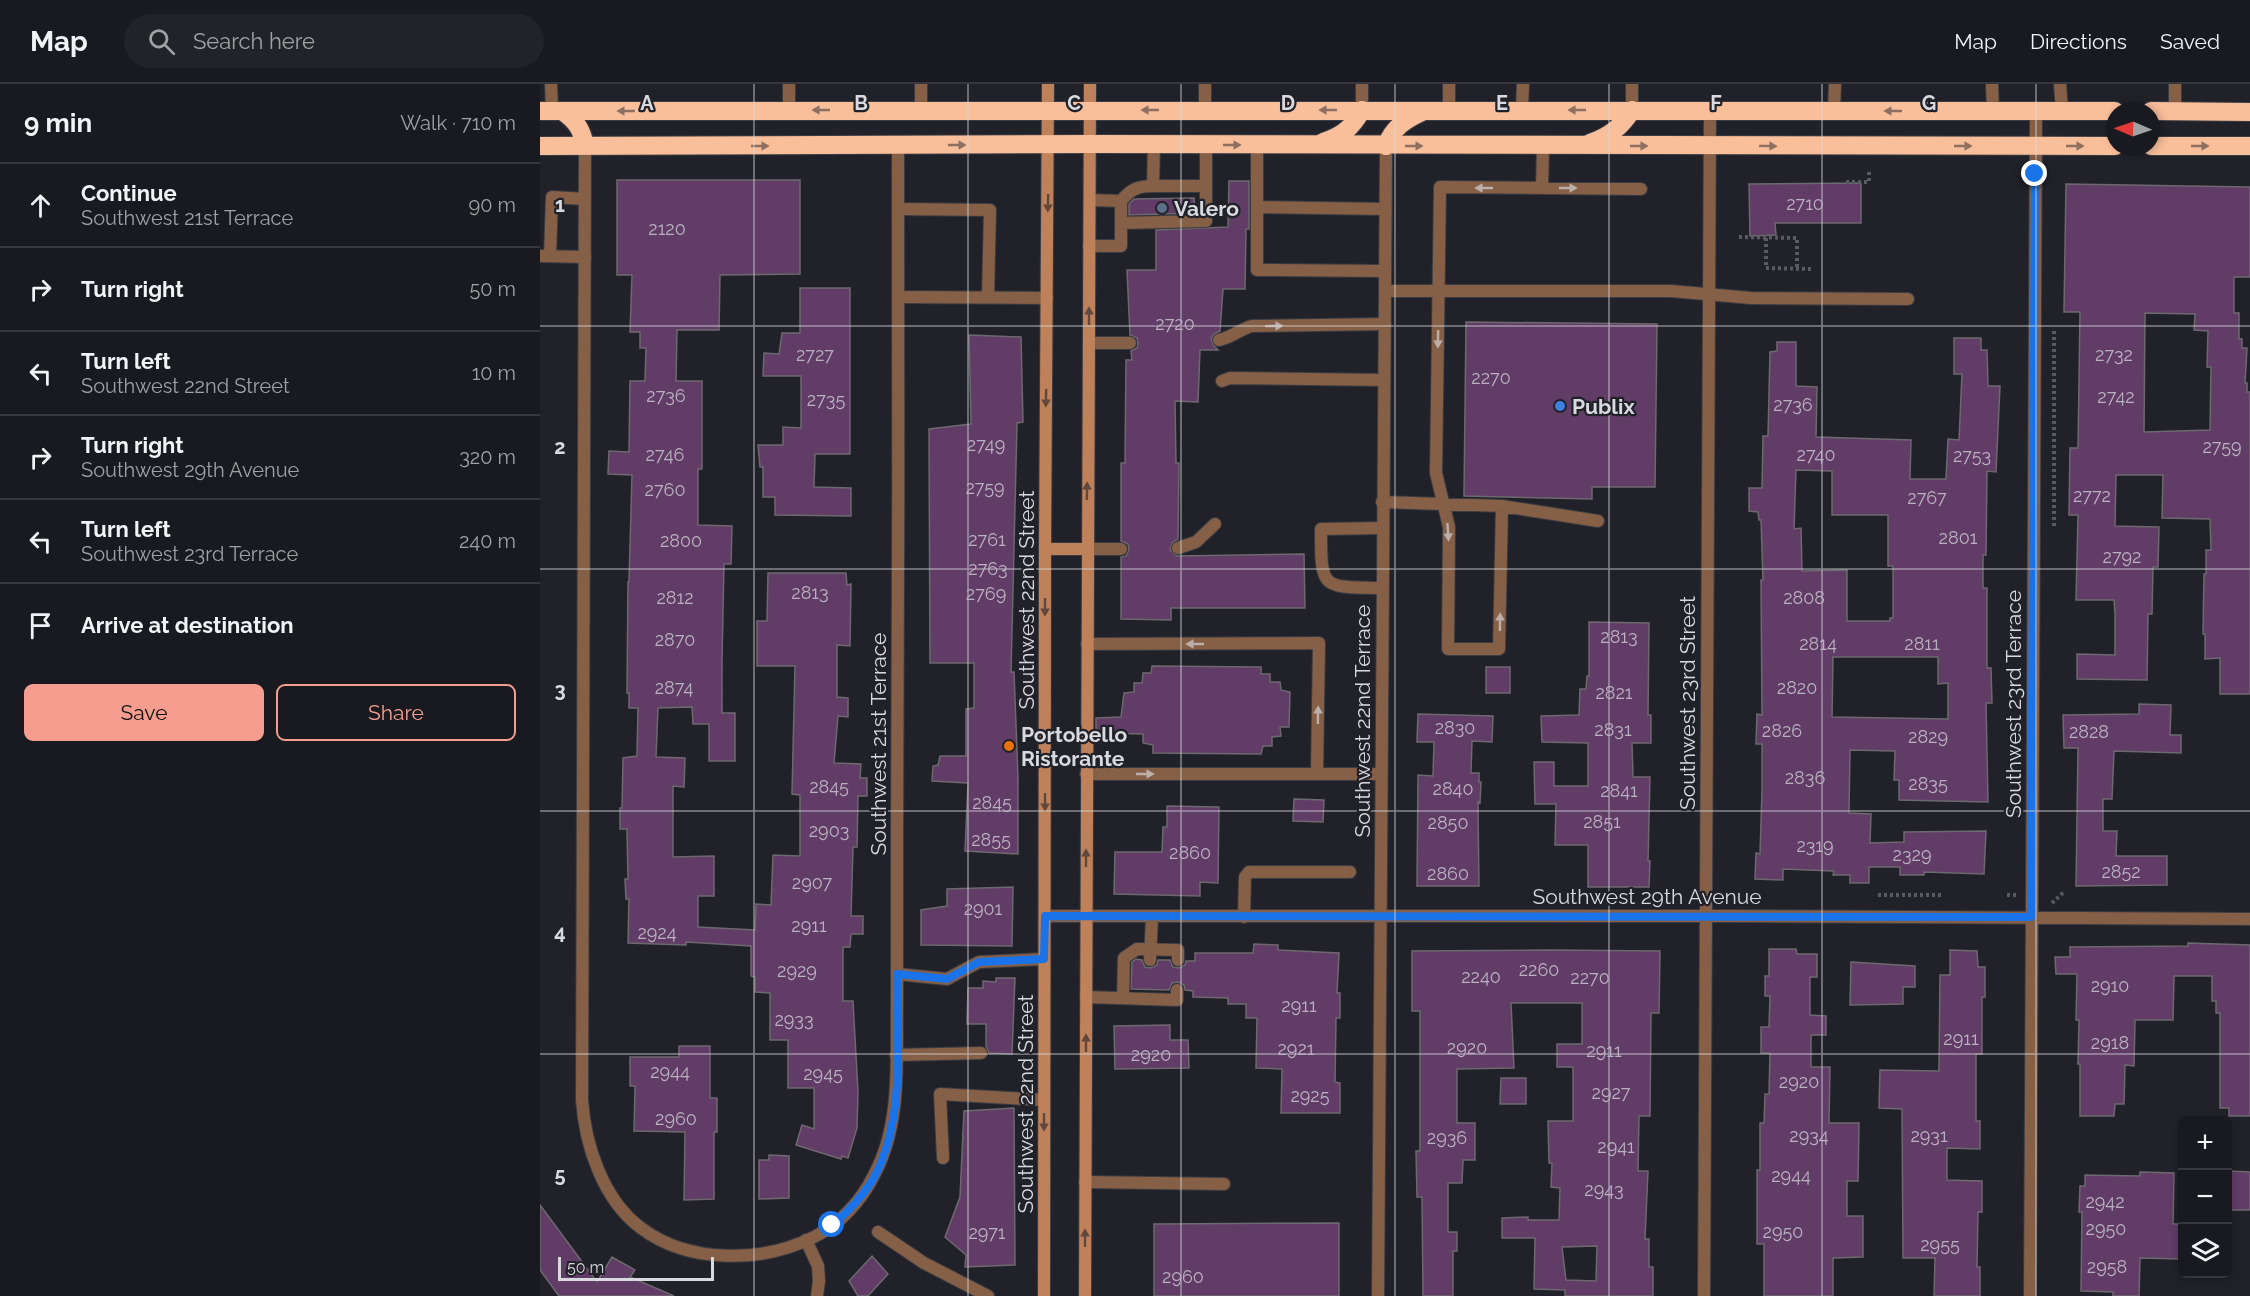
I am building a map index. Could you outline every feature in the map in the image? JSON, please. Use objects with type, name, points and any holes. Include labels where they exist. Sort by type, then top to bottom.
[{"type":"highway","points":[[1313,146],[1348,131],[1362,110]]},
{"type":"highway","points":[[1386,146],[1390,134],[1399,125],[1410,117],[1429,110]]},
{"type":"highway","points":[[1580,146],[1604,138],[1616,131],[1632,110]]},
{"type":"highway","points":[[551,111],[2106,111]]},
{"type":"highway","points":[[551,111],[579,126],[585,146]]},
{"type":"highway","points":[[2160,111],[2250,112]]},
{"type":"highway","points":[[540,146],[1048,144],[2106,146]]},
{"type":"highway","points":[[2160,146],[2250,146]]},
{"type":"main road","name":"Southwest 22nd Street","points":[[1044,1296],[1048,84]]},
{"type":"main road","points":[[1085,1296],[1090,84]]},
{"type":"main road","points":[[1045,549],[1087,549]]},
{"type":"street","points":[[551,111],[552,84]]},
{"type":"street","points":[[789,84],[789,110]]},
{"type":"street","points":[[921,84],[921,110]]},
{"type":"street","points":[[1205,84],[1205,110]]},
{"type":"street","points":[[1362,84],[1362,110]]},
{"type":"street","points":[[1449,84],[1449,110]]},
{"type":"street","points":[[1522,110],[1523,84]]},
{"type":"street","points":[[1632,84],[1632,110]]},
{"type":"street","points":[[1834,111],[1835,84]]},
{"type":"street","points":[[1992,84],[1993,111]]},
{"type":"street","points":[[2061,84],[2062,111]]},
{"type":"street","points":[[2175,84],[2175,112]]},
{"type":"street","name":"Southwest 23rd Street","points":[[1704,1296],[1710,110]]},
{"type":"street","name":"Southwest 23rd Terrace","points":[[2030,1296],[2036,111]]},
{"type":"street","points":[[1153,186],[1154,144]]},
{"type":"street","points":[[1121,223],[1206,221],[1206,145]]},
{"type":"street","points":[[1257,145],[1257,270],[1385,271]]},
{"type":"street","name":"Southwest 21st Terrace","points":[[585,146],[582,1088],[584,1124],[597,1168],[609,1191],[638,1226],[655,1237],[695,1252],[740,1256],[778,1250],[806,1240],[832,1225],[849,1210],[862,1195],[877,1170],[889,1138],[894,1116],[897,974],[898,146]]},
{"type":"street","name":"Southwest 22nd Terrace","points":[[1378,1296],[1386,146]]},
{"type":"street","points":[[1542,188],[1543,146]]},
{"type":"street","points":[[1089,246],[1120,246],[1121,201],[1133,189],[1139,186],[1206,186]]},
{"type":"street","points":[[1502,506],[1499,649],[1448,649],[1449,527],[1436,473],[1440,188],[1641,189]]},
{"type":"street","points":[[585,199],[552,197],[545,256],[585,257]]},
{"type":"street","points":[[1090,200],[1121,201]]},
{"type":"street","points":[[1257,207],[1385,209]]},
{"type":"street","points":[[898,208],[990,210],[988,297]]},
{"type":"street","points":[[1385,291],[1671,291],[1751,298],[1908,298]]},
{"type":"street","points":[[898,297],[1047,297]]},
{"type":"street","points":[[1219,340],[1252,326],[1385,324]]},
{"type":"street","points":[[1089,343],[1130,343]]},
{"type":"street","points":[[1222,381],[1230,378],[1302,378],[1322,381],[1384,381]]},
{"type":"street","points":[[1382,502],[1502,506],[1598,521]]},
{"type":"street","points":[[1178,548],[1196,542],[1215,524]]},
{"type":"street","points":[[1382,528],[1321,529],[1321,569],[1325,578],[1332,585],[1382,588]]},
{"type":"street","points":[[1087,549],[1121,549]]},
{"type":"street","points":[[1087,644],[1319,644],[1317,773]]},
{"type":"street","points":[[1086,774],[1381,774]]},
{"type":"street","points":[[1244,917],[1245,878],[1250,872],[1350,872]]},
{"type":"street","name":"Southwest 29th Avenue","points":[[1045,916],[2250,918]]},
{"type":"street","points":[[1151,954],[1152,917]]},
{"type":"street","points":[[1123,998],[1124,958],[1137,949],[1151,954],[1178,950],[1178,960]]},
{"type":"street","points":[[897,974],[947,979],[979,962],[1044,959]]},
{"type":"street","points":[[1086,998],[1123,998],[1149,994],[1177,1000],[1177,990]]},
{"type":"street","points":[[896,1055],[981,1053]]},
{"type":"street","points":[[943,1158],[940,1094],[1044,1100]]},
{"type":"street","points":[[1085,1182],[1224,1184]]},
{"type":"street","points":[[878,1232],[924,1263],[988,1296]]},
{"type":"street","points":[[806,1240],[818,1266],[817,1296]]},
{"type":"path","points":[[1846,182],[1869,182],[1869,172]]},
{"type":"path","points":[[1739,237],[1797,238],[1797,268]]},
{"type":"path","points":[[1766,238],[1766,268],[1812,269]]},
{"type":"path","points":[[2054,330],[2054,526]]},
{"type":"path","points":[[2051,903],[2065,891]]},
{"type":"path","points":[[1878,895],[1942,895]]},
{"type":"path","points":[[2007,895],[2019,895]]},
{"type":"building","points":[[617,180],[800,180],[800,274],[720,275],[719,330],[677,330],[676,381],[702,381],[702,469],[698,469],[698,525],[732,526],[731,564],[724,564],[722,713],[735,713],[735,761],[709,761],[709,724],[693,724],[692,707],[658,708],[656,757],[685,758],[684,787],[673,786],[673,857],[714,856],[714,896],[698,896],[698,927],[755,930],[756,904],[771,905],[773,855],[800,856],[800,795],[792,794],[795,666],[757,666],[757,621],[767,621],[768,573],[846,573],[847,585],[851,584],[850,646],[837,645],[837,697],[848,698],[848,717],[838,716],[834,763],[861,764],[860,778],[867,778],[867,796],[858,796],[857,847],[853,847],[851,916],[863,916],[863,934],[851,934],[850,947],[843,947],[843,1001],[853,1001],[858,1092],[857,1128],[848,1158],[842,1156],[841,1159],[796,1145],[802,1125],[814,1129],[814,1088],[788,1088],[788,1040],[770,1040],[770,993],[755,992],[755,977],[751,976],[751,946],[686,942],[686,945],[628,943],[629,899],[626,899],[625,879],[628,879],[627,829],[620,829],[620,808],[622,808],[623,758],[637,756],[638,708],[629,708],[629,693],[627,693],[632,475],[608,474],[609,451],[629,452],[630,381],[645,381],[646,348],[640,348],[640,332],[630,332],[632,275],[617,275]]},
{"type":"building","points":[[1229,181],[1249,181],[1245,289],[1223,289],[1220,331],[1211,338],[1218,350],[1200,350],[1198,402],[1175,401],[1176,463],[1179,463],[1178,539],[1172,543],[1170,550],[1177,556],[1304,554],[1305,608],[1171,608],[1171,620],[1121,619],[1121,557],[1126,556],[1129,550],[1128,544],[1121,541],[1121,463],[1125,463],[1126,360],[1132,360],[1131,351],[1137,348],[1138,344],[1137,338],[1130,335],[1127,270],[1156,270],[1156,230],[1228,227]]},
{"type":"building","points":[[1861,183],[1861,223],[1775,223],[1776,235],[1750,236],[1749,184]]},
{"type":"building","points":[[2066,184],[2250,187],[2250,277],[2234,277],[2234,313],[2239,313],[2239,339],[2242,339],[2242,348],[2247,348],[2245,383],[2247,383],[2247,392],[2250,392],[2250,694],[2220,694],[2220,658],[2205,659],[2204,574],[2206,574],[2206,550],[2211,550],[2210,519],[2162,518],[2163,475],[2116,475],[2115,526],[2159,527],[2158,567],[2153,567],[2152,614],[2148,614],[2147,680],[2077,679],[2077,654],[2115,655],[2115,614],[2114,600],[2076,600],[2078,515],[2069,515],[2070,448],[2078,448],[2080,312],[2064,312]],"holes":[[[2145,313],[2195,314],[2194,330],[2208,331],[2207,367],[2211,367],[2210,430],[2144,432]]]},
{"type":"building","name":"Valero","points":[[1194,198],[1195,213],[1129,215],[1129,204],[1134,199]]},
{"type":"building","points":[[800,288],[850,288],[850,454],[815,454],[814,487],[851,488],[851,516],[775,515],[775,497],[763,497],[763,467],[760,467],[758,445],[783,445],[783,427],[801,428],[801,376],[763,376],[764,353],[779,354],[782,333],[800,333]]},
{"type":"building","name":"Publix","points":[[1466,322],[1657,324],[1655,487],[1592,487],[1592,499],[1464,496]]},
{"type":"building","points":[[969,335],[1021,337],[1023,422],[1017,423],[1011,672],[1014,672],[1018,854],[965,851],[968,783],[932,781],[933,766],[938,765],[940,756],[966,756],[966,709],[974,708],[974,663],[930,663],[929,429],[971,424]]},
{"type":"building","points":[[1954,338],[1981,338],[1981,350],[1987,350],[1988,386],[2000,386],[1996,472],[1987,471],[1986,555],[1983,555],[1983,588],[1987,588],[1987,668],[1991,668],[1992,703],[1986,703],[1988,802],[1899,800],[1899,780],[1894,780],[1895,751],[1850,750],[1849,813],[1871,814],[1870,843],[1904,842],[1904,832],[1986,831],[1984,874],[1924,872],[1924,875],[1900,875],[1900,867],[1869,867],[1869,883],[1850,883],[1850,875],[1833,875],[1834,871],[1783,869],[1783,880],[1755,879],[1756,853],[1760,854],[1762,791],[1762,744],[1756,744],[1757,714],[1762,715],[1761,580],[1763,580],[1761,520],[1759,520],[1758,512],[1749,511],[1749,488],[1762,488],[1763,436],[1768,436],[1770,352],[1777,351],[1777,342],[1796,342],[1796,386],[1817,387],[1816,437],[1911,440],[1910,479],[1946,479],[1948,439],[1959,440],[1962,374],[1954,374]],"holes":[[[1796,470],[1832,471],[1832,515],[1888,515],[1888,566],[1893,566],[1893,618],[1890,618],[1890,621],[1847,621],[1847,570],[1802,571],[1801,528],[1794,529]],[[1833,657],[1938,657],[1938,684],[1948,683],[1948,719],[1832,717]]]},
{"type":"building","points":[[1589,622],[1649,623],[1648,715],[1651,715],[1651,743],[1632,743],[1633,777],[1650,777],[1649,887],[1588,887],[1588,845],[1555,845],[1556,804],[1535,804],[1534,762],[1554,762],[1554,786],[1588,786],[1588,743],[1542,742],[1541,716],[1579,715],[1580,689],[1586,689],[1587,676],[1589,676]]},
{"type":"building","points":[[1152,666],[1261,667],[1261,674],[1270,674],[1270,682],[1280,682],[1281,690],[1290,692],[1289,727],[1280,727],[1281,736],[1272,737],[1272,746],[1263,746],[1261,754],[1153,753],[1153,745],[1143,743],[1143,734],[1096,733],[1096,718],[1121,717],[1124,693],[1134,692],[1134,683],[1142,683],[1143,673],[1151,673]]},
{"type":"building","points":[[1486,667],[1510,667],[1510,693],[1486,693]]},
{"type":"building","points":[[2139,704],[2171,705],[2170,735],[2181,735],[2181,753],[2114,751],[2112,799],[2103,799],[2103,831],[2117,831],[2116,856],[2167,856],[2167,885],[2076,886],[2078,748],[2064,748],[2063,715],[2139,714]]},
{"type":"building","points":[[1418,714],[1493,716],[1492,742],[1472,741],[1471,773],[1479,773],[1479,782],[1481,782],[1480,803],[1478,802],[1479,886],[1417,886],[1418,775],[1433,776],[1434,742],[1417,742]]},
{"type":"building","points":[[1294,799],[1324,800],[1323,822],[1293,821]]},
{"type":"building","points":[[1167,806],[1219,807],[1218,883],[1200,882],[1200,896],[1114,894],[1115,852],[1162,852],[1163,827],[1167,827]]},
{"type":"building","points":[[1013,887],[1012,946],[921,945],[921,910],[947,906],[947,889]]},
{"type":"building","points":[[2188,943],[2250,945],[2250,1116],[2229,1116],[2229,1108],[2220,1108],[2220,1013],[2216,1013],[2216,1001],[2212,1001],[2212,976],[2174,976],[2173,1020],[2135,1020],[2134,1066],[2125,1065],[2124,1104],[2115,1104],[2114,1116],[2080,1116],[2079,1020],[2076,1020],[2077,974],[2056,974],[2055,957],[2070,957],[2070,947],[2188,946]]},
{"type":"building","points":[[1254,944],[1278,945],[1278,950],[1339,953],[1337,993],[1340,993],[1340,1018],[1336,1018],[1335,1082],[1340,1083],[1340,1113],[1281,1113],[1282,1069],[1256,1068],[1257,1018],[1246,1018],[1246,1004],[1228,1004],[1228,998],[1193,997],[1193,991],[1185,990],[1184,985],[1178,982],[1172,983],[1169,990],[1131,989],[1132,962],[1136,959],[1142,960],[1145,967],[1150,968],[1157,965],[1158,960],[1170,960],[1173,967],[1179,968],[1185,965],[1186,961],[1195,961],[1195,953],[1253,953]]},
{"type":"building","points":[[1769,949],[1796,949],[1797,954],[1817,954],[1817,977],[1810,977],[1810,1015],[1826,1016],[1826,1035],[1811,1035],[1811,1067],[1830,1067],[1829,1123],[1859,1123],[1858,1181],[1847,1181],[1847,1216],[1863,1216],[1863,1257],[1833,1258],[1833,1296],[1764,1296],[1764,1244],[1757,1244],[1757,1170],[1760,1170],[1760,1123],[1764,1123],[1765,1094],[1769,1094],[1770,1053],[1761,1053],[1761,1027],[1769,1027],[1770,996],[1765,996],[1765,976],[1769,976]]},
{"type":"building","points":[[1950,950],[1977,951],[1978,967],[1985,967],[1985,997],[1982,997],[1982,1054],[1976,1054],[1976,1121],[1980,1121],[1980,1149],[1947,1148],[1947,1180],[1982,1181],[1982,1212],[1978,1212],[1977,1267],[1980,1267],[1980,1296],[1934,1296],[1935,1258],[1903,1258],[1902,1109],[1879,1108],[1880,1070],[1939,1071],[1940,975],[1950,975]]},
{"type":"building","points":[[1412,951],[1660,951],[1659,1013],[1651,1013],[1650,1116],[1639,1116],[1638,1171],[1648,1171],[1645,1239],[1649,1239],[1649,1267],[1653,1267],[1653,1296],[1565,1296],[1565,1290],[1534,1289],[1535,1238],[1502,1238],[1502,1218],[1528,1217],[1528,1220],[1559,1220],[1560,1188],[1551,1187],[1552,1163],[1549,1163],[1548,1121],[1573,1121],[1573,1067],[1557,1067],[1557,1044],[1582,1044],[1582,1003],[1511,1003],[1514,1068],[1457,1069],[1457,1123],[1475,1123],[1475,1160],[1463,1160],[1462,1183],[1448,1183],[1448,1232],[1457,1232],[1457,1251],[1453,1251],[1453,1296],[1423,1296],[1422,1197],[1417,1197],[1416,1151],[1420,1151],[1420,1011],[1412,1011]],"holes":[[[1597,1246],[1596,1281],[1566,1280],[1562,1247]]]},
{"type":"building","points":[[1851,962],[1915,966],[1915,987],[1903,987],[1903,1004],[1850,1005]]},
{"type":"building","points":[[996,978],[1015,978],[1012,1054],[989,1053],[986,1046],[986,1024],[967,1024],[968,988],[983,988],[983,981],[996,982]]},
{"type":"building","points":[[1170,1025],[1170,1040],[1188,1040],[1189,1068],[1115,1069],[1114,1026]]},
{"type":"building","points":[[679,1046],[710,1046],[710,1098],[717,1098],[717,1132],[714,1132],[714,1199],[684,1200],[685,1132],[634,1131],[635,1086],[630,1086],[630,1057],[679,1057]]},
{"type":"building","points":[[1501,1078],[1526,1078],[1526,1104],[1500,1104]]},
{"type":"building","points":[[1014,1108],[1015,1265],[965,1267],[966,1255],[945,1237],[960,1197],[964,1111]]},
{"type":"building","points":[[769,1155],[789,1156],[789,1198],[759,1199],[759,1160],[769,1160]]},
{"type":"building","points":[[2232,1171],[2250,1172],[2250,1210],[2232,1210]]},
{"type":"building","points":[[2140,1172],[2174,1173],[2173,1224],[2178,1224],[2178,1259],[2140,1258],[2139,1296],[2113,1296],[2113,1292],[2081,1291],[2082,1212],[2079,1212],[2080,1186],[2085,1186],[2085,1175],[2140,1176]]},
{"type":"building","points":[[540,1205],[597,1282],[612,1257],[635,1270],[630,1277],[674,1296],[559,1296],[540,1270]]},
{"type":"building","points":[[1339,1223],[1339,1296],[1154,1296],[1154,1224]]},
{"type":"building","points":[[872,1256],[888,1274],[868,1296],[858,1296],[849,1281]]},
{"type":"place","name":"Valero","points":[[1162,208]]},
{"type":"place","name":"Publix","points":[[1560,406]]},
{"type":"place","name":"Portobello Ristorante","points":[[1009,746]]},
{"type":"route","points":[[832,1225],[849,1210],[872,1180],[882,1161],[889,1138],[894,1116],[896,1084],[897,974],[947,979],[979,962],[1044,959],[1045,916],[2031,917],[2035,174]]}]
